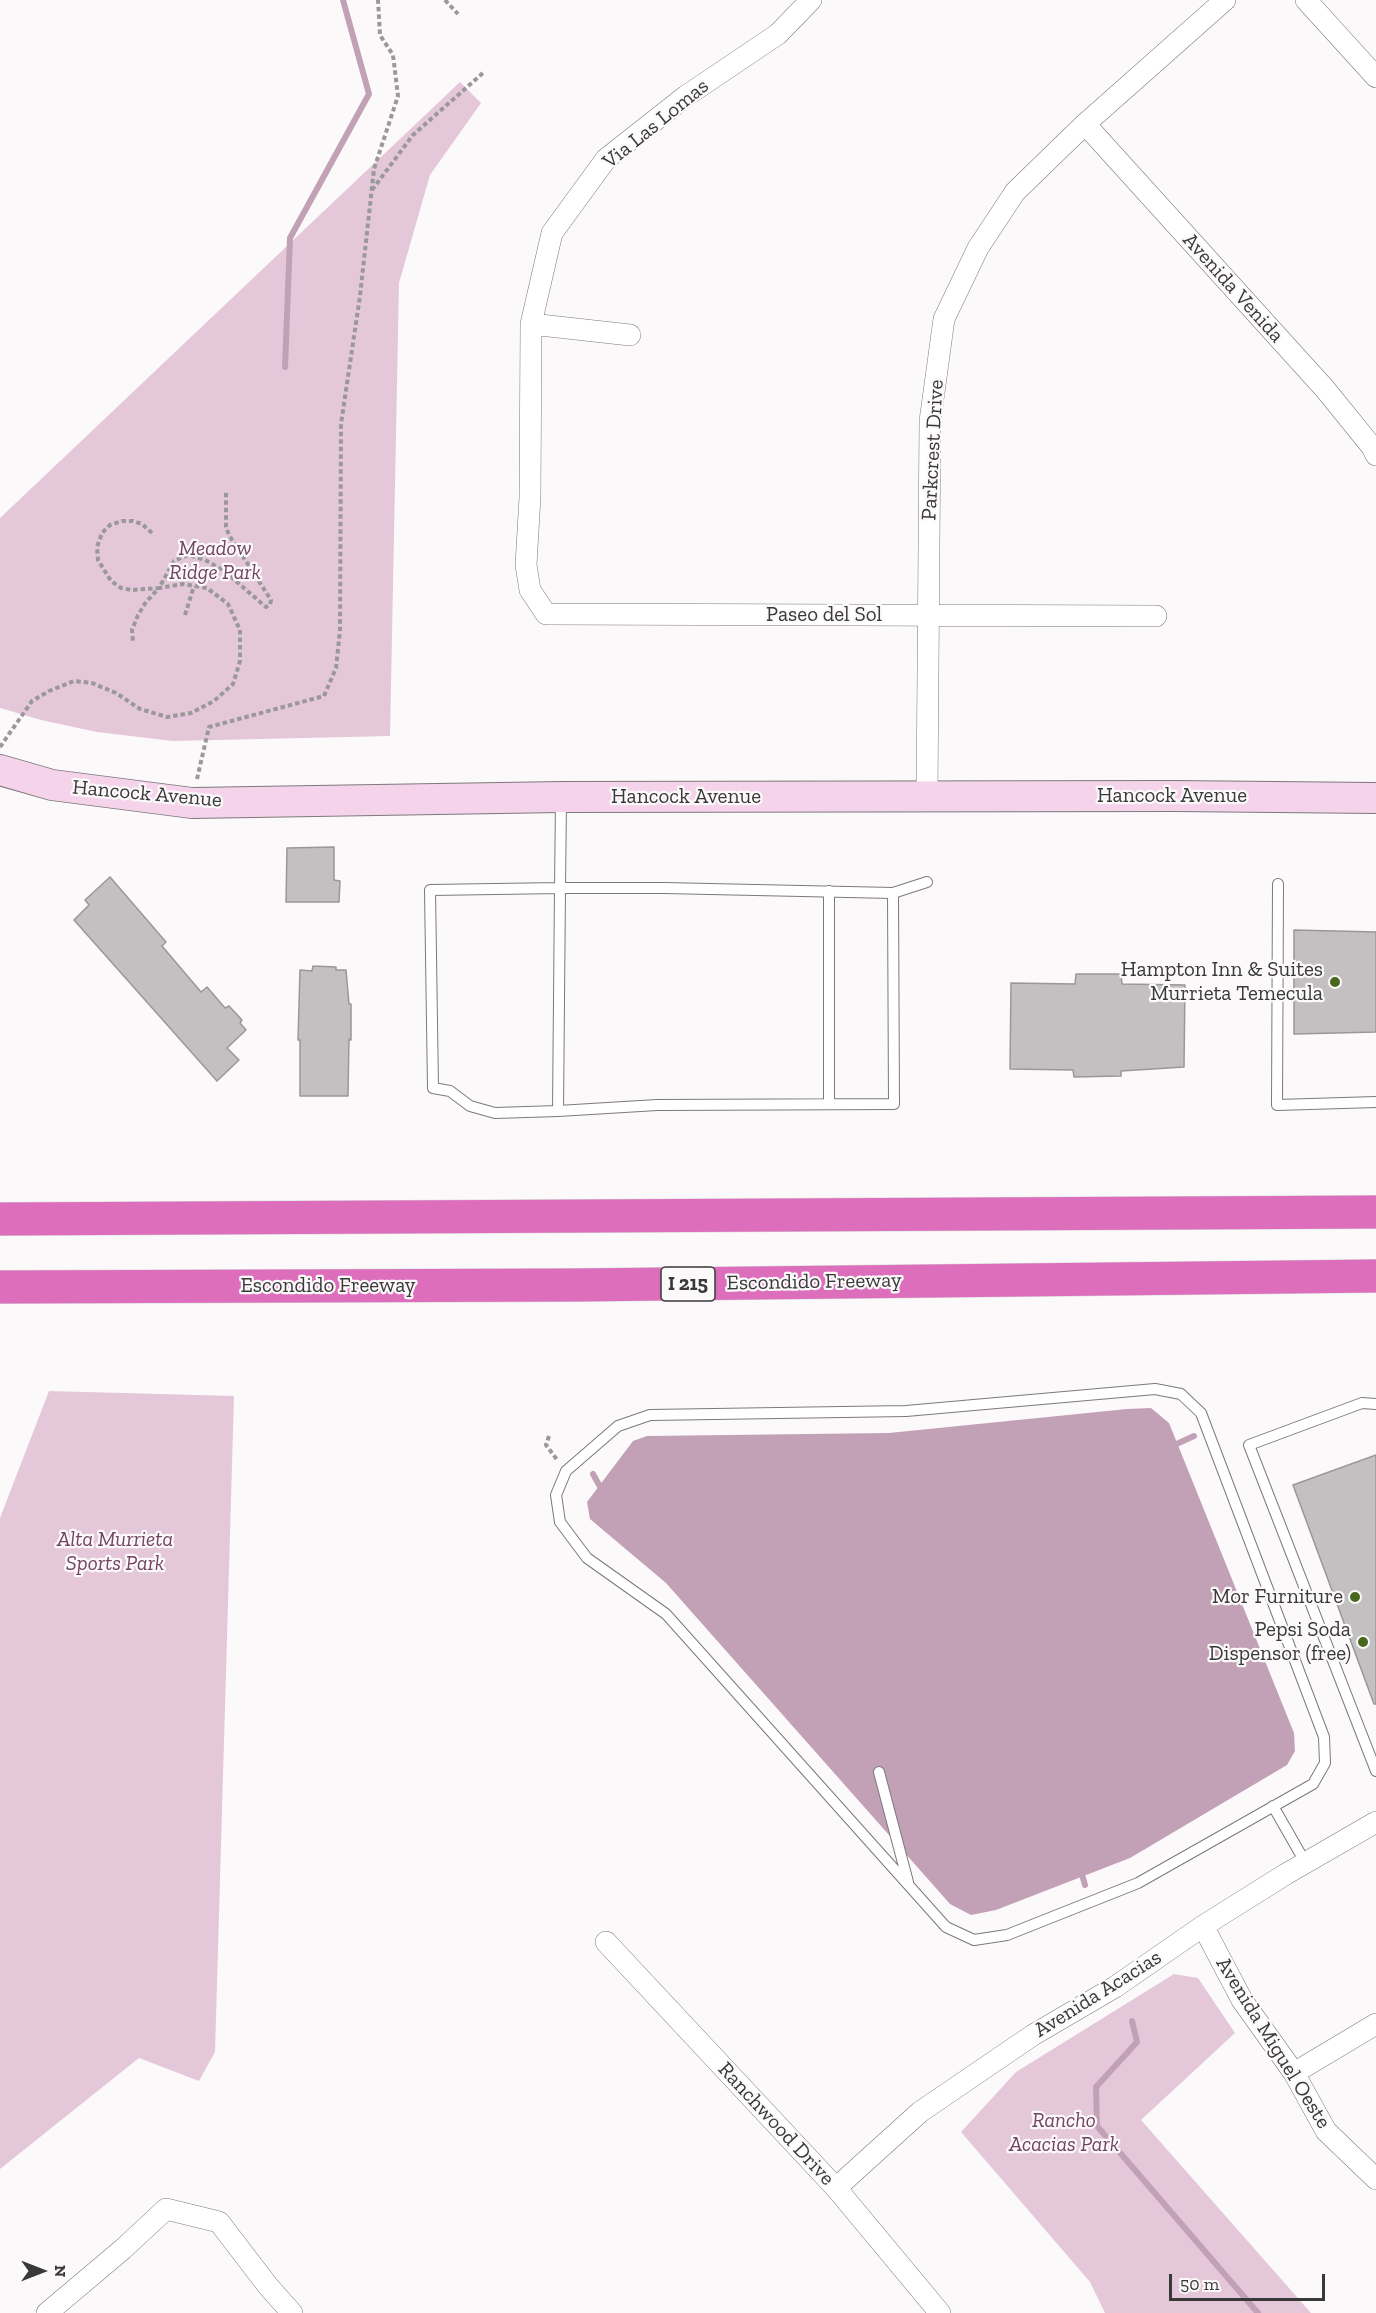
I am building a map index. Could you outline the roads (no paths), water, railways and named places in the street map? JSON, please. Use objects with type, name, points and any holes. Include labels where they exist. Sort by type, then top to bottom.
[{"type":"highway","points":[[0,1218],[1376,1212]]},
{"type":"highway","name":"Escondido Freeway","points":[[0,1287],[567,1285],[1376,1276]]},
{"type":"main road","name":"Hancock Avenue","points":[[0,770],[52,785],[192,803],[561,797],[1376,798]]},
{"type":"street","name":"Via Las Lomas","points":[[526,566],[530,497],[531,324],[552,233],[606,159],[686,96],[778,34],[811,0]]},
{"type":"street","name":"Parkcrest Drive","points":[[927,796],[930,421],[944,319],[978,248],[1015,192],[1085,124],[1225,0]]},
{"type":"street","points":[[1306,0],[1376,77]]},
{"type":"street","name":"Avenida Venida","points":[[1085,124],[1325,389],[1376,455]]},
{"type":"street","points":[[531,324],[630,335]]},
{"type":"street","name":"Paseo del Sol","points":[[526,566],[530,590],[546,614],[1156,616]]},
{"type":"street","name":"Avenida Acacias","points":[[836,2188],[920,2112],[1033,2035],[1115,1987],[1203,1926],[1305,1862],[1376,1822]]},
{"type":"street","name":"Avenida Miguel Oeste","points":[[1203,1926],[1242,2000],[1294,2073],[1326,2131],[1376,2179]]},
{"type":"street","name":"Ranchwood Drive","points":[[606,1942],[836,2188],[940,2313]]},
{"type":"street","points":[[1294,2073],[1376,2024]]},
{"type":"street","points":[[47,2313],[123,2249],[166,2209],[219,2222],[268,2286],[292,2313]]},
{"type":"lane","points":[[558,1111],[561,797]]},
{"type":"lane","points":[[892,892],[894,1104],[657,1105],[495,1113],[470,1106],[450,1091],[433,1088],[430,890],[560,888],[892,892],[927,882]]},
{"type":"lane","points":[[1278,884],[1277,1105],[1376,1102]]},
{"type":"lane","points":[[829,891],[829,1104]]},
{"type":"lane","points":[[1155,1389],[1181,1394],[1201,1413],[1324,1737],[1325,1763],[1313,1784],[1273,1806],[1137,1883],[1007,1935],[974,1940],[946,1927],[666,1614],[587,1558],[560,1522],[556,1494],[566,1471],[618,1426],[650,1415],[906,1411],[1155,1389]]},
{"type":"lane","points":[[1376,1404],[1362,1403],[1249,1445],[1376,1771]]},
{"type":"lane","points":[[879,1772],[908,1885]]},
{"type":"lane","points":[[1273,1806],[1305,1862]]},
{"type":"waterway","points":[[285,367],[290,238],[369,94],[343,0]]},
{"type":"waterway","points":[[1170,1447],[1194,1436]]},
{"type":"waterway","points":[[593,1474],[603,1492]]},
{"type":"waterway","points":[[1081,1871],[1085,1885]]},
{"type":"waterway","points":[[1132,2021],[1137,2042],[1096,2087],[1097,2126],[1258,2313]]},
{"type":"place","name":"Hampton Inn & Suites Murrieta Temecula","points":[[1335,982]]},
{"type":"place","name":"Mor Furniture","points":[[1355,1597]]},
{"type":"place","name":"Pepsi Soda Dispensor (free)","points":[[1363,1642]]},
{"type":"park label","name":"Meadow Ridge Park","points":[[215,561]]},
{"type":"park label","name":"Alta Murrieta Sports Park","points":[[115,1552]]},
{"type":"park label","name":"Rancho Acacias Park","points":[[1064,2133]]}]
